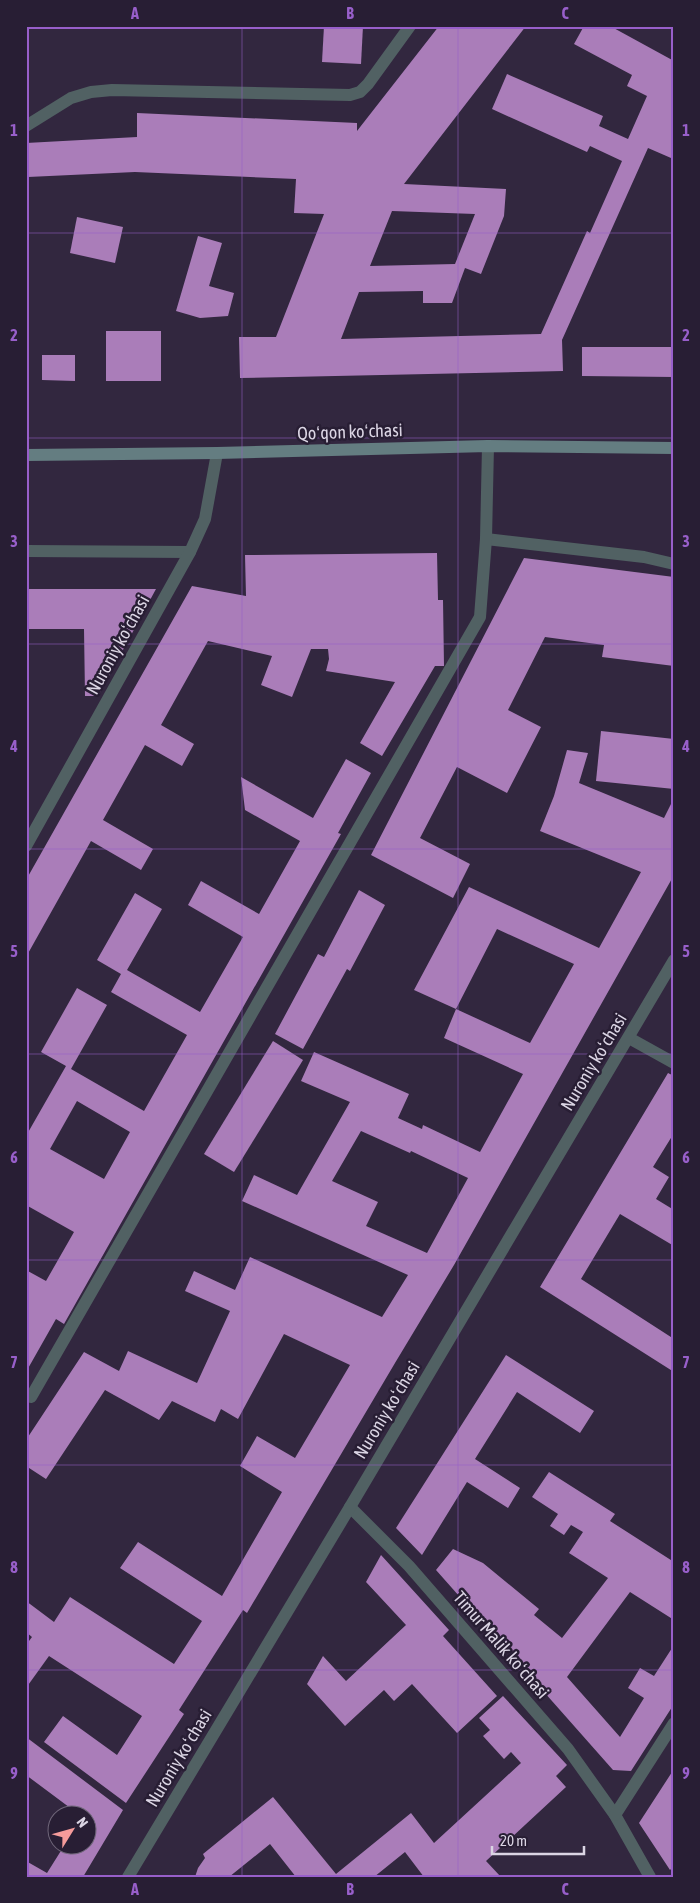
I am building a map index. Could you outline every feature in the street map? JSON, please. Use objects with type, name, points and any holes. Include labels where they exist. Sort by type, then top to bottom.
[{"type":"main road","name":"Qoʻqon koʻchasi","points":[[26,455],[217,453],[488,446],[674,448]]},
{"type":"street","points":[[26,126],[71,98],[91,92],[112,90],[350,95],[360,92],[368,84],[410,26]]},
{"type":"street","points":[[31,1397],[480,617],[486,539],[488,446]]},
{"type":"street","name":"Nuroniy koʻchasi","points":[[26,846],[190,552],[205,519],[217,453]]},
{"type":"street","points":[[486,539],[644,557],[674,564]]},
{"type":"street","points":[[26,551],[190,552]]},
{"type":"street","name":"Nuroniy koʻchasi","points":[[128,1877],[674,960]]},
{"type":"street","points":[[629,1038],[674,1063]]},
{"type":"street","name":"Timur Malik koʻchasi","points":[[350,1507],[409,1566],[507,1676],[568,1749],[615,1815],[650,1877]]},
{"type":"street","points":[[615,1815],[674,1723]]},
{"type":"building","points":[[324,26],[363,26],[361,64],[322,62]]},
{"type":"building","points":[[439,26],[526,26],[404,184],[506,189],[504,216],[481,274],[465,268],[452,303],[423,303],[423,291],[359,292],[341,339],[541,334],[587,231],[590,233],[622,161],[590,146],[587,152],[492,109],[507,74],[603,116],[599,126],[628,139],[647,96],[627,86],[632,75],[574,44],[584,26],[610,26],[674,61],[674,153],[671,158],[648,148],[562,340],[563,371],[240,378],[239,337],[276,337],[324,214],[294,213],[296,179],[135,172],[28,177],[26,143],[137,137],[137,113],[357,123],[357,131]],"holes":[[[392,211],[475,214],[455,264],[370,266]]]},
{"type":"building","points":[[77,217],[123,227],[115,263],[70,253]]},
{"type":"building","points":[[198,236],[222,243],[209,286],[234,293],[228,316],[200,318],[176,311]]},
{"type":"building","points":[[106,331],[161,331],[161,381],[106,381]]},
{"type":"building","points":[[582,347],[674,347],[674,377],[582,376]]},
{"type":"building","points":[[42,355],[75,355],[75,381],[42,380]]},
{"type":"building","points":[[437,553],[438,600],[443,600],[444,666],[435,666],[382,756],[360,743],[395,682],[326,671],[329,659],[328,649],[311,649],[292,697],[261,685],[272,656],[208,641],[161,725],[194,744],[182,766],[145,745],[103,820],[153,849],[141,870],[91,841],[26,957],[26,880],[192,586],[246,596],[245,555]]},
{"type":"building","points":[[524,558],[674,577],[674,666],[602,657],[604,645],[545,637],[508,710],[541,727],[507,793],[457,767],[420,838],[470,864],[453,898],[371,855]]},
{"type":"building","points":[[26,589],[156,589],[98,696],[85,696],[84,629],[26,629]]},
{"type":"building","points":[[601,731],[674,739],[674,789],[596,781]]},
{"type":"building","points":[[567,750],[588,753],[579,783],[664,818],[674,798],[674,875],[454,1265],[247,1613],[243,1610],[179,1710],[184,1714],[126,1803],[44,1742],[63,1716],[117,1755],[142,1716],[49,1656],[26,1688],[26,1645],[32,1637],[26,1632],[26,1601],[54,1622],[70,1597],[174,1664],[202,1621],[120,1568],[138,1542],[222,1596],[282,1492],[240,1466],[257,1436],[295,1458],[350,1365],[284,1334],[238,1419],[221,1409],[215,1422],[172,1401],[159,1420],[105,1390],[46,1479],[26,1466],[26,1440],[84,1352],[119,1371],[128,1351],[197,1383],[230,1311],[185,1291],[194,1271],[235,1290],[250,1257],[382,1317],[408,1275],[242,1201],[254,1175],[297,1195],[350,1102],[301,1081],[314,1052],[409,1094],[398,1118],[422,1129],[423,1125],[480,1152],[523,1074],[444,1038],[456,1009],[414,990],[469,887],[599,948],[641,872],[540,831],[554,796]],"holes":[[[497,929],[574,964],[530,1043],[456,1009]],[[361,1131],[410,1153],[411,1151],[468,1178],[427,1253],[366,1226],[378,1202],[332,1181]]]},
{"type":"building","points":[[346,759],[371,773],[338,833],[341,834],[64,1324],[56,1319],[26,1372],[26,1270],[46,1281],[74,1232],[26,1205],[26,1136],[66,1066],[41,1052],[77,988],[107,1005],[71,1069],[144,1111],[187,1035],[111,992],[121,974],[97,960],[135,893],[162,909],[127,970],[200,1012],[243,937],[188,905],[201,881],[259,914],[300,841],[245,810],[241,777],[313,818]],"holes":[[[77,1101],[130,1132],[104,1179],[50,1149]]]},
{"type":"building","points":[[359,890],[385,905],[350,971],[347,969],[303,1049],[275,1034],[318,954],[324,957]]},
{"type":"building","points":[[273,1041],[303,1060],[234,1172],[204,1154]]},
{"type":"building","points":[[668,1073],[674,1076],[674,1133],[653,1167],[669,1177],[656,1199],[674,1210],[674,1246],[620,1214],[581,1279],[674,1339],[674,1372],[540,1287]]},
{"type":"building","points":[[506,1355],[594,1411],[580,1433],[517,1392],[475,1459],[520,1488],[508,1508],[467,1482],[422,1555],[396,1528]]},
{"type":"building","points":[[549,1472],[615,1514],[610,1521],[674,1562],[674,1620],[630,1592],[567,1677],[620,1737],[644,1698],[628,1688],[640,1668],[654,1676],[674,1645],[674,1704],[631,1771],[613,1770],[436,1570],[453,1549],[483,1563],[539,1609],[534,1615],[562,1638],[608,1578],[569,1553],[583,1532],[571,1525],[564,1535],[550,1526],[558,1514],[532,1497]]},
{"type":"building","points":[[381,1555],[449,1630],[443,1636],[497,1696],[457,1733],[412,1684],[394,1701],[384,1690],[345,1726],[307,1684],[323,1656],[346,1681],[406,1625],[366,1582]]},
{"type":"building","points":[[503,1696],[567,1765],[556,1776],[566,1787],[486,1861],[501,1877],[424,1877],[405,1852],[374,1877],[296,1877],[270,1844],[229,1877],[195,1877],[198,1868],[205,1858],[203,1854],[273,1797],[336,1874],[411,1813],[434,1843],[521,1763],[511,1752],[504,1759],[483,1736],[490,1730],[479,1718]]},
{"type":"building","points":[[26,1737],[123,1810],[98,1852],[98,1806],[68,1806],[26,1775]]},
{"type":"building","points":[[674,1769],[674,1830],[672,1833],[674,1834],[674,1866],[670,1870],[639,1823]]},
{"type":"building","points":[[58,1856],[96,1856],[83,1877],[26,1877],[26,1861],[47,1873]]}]
